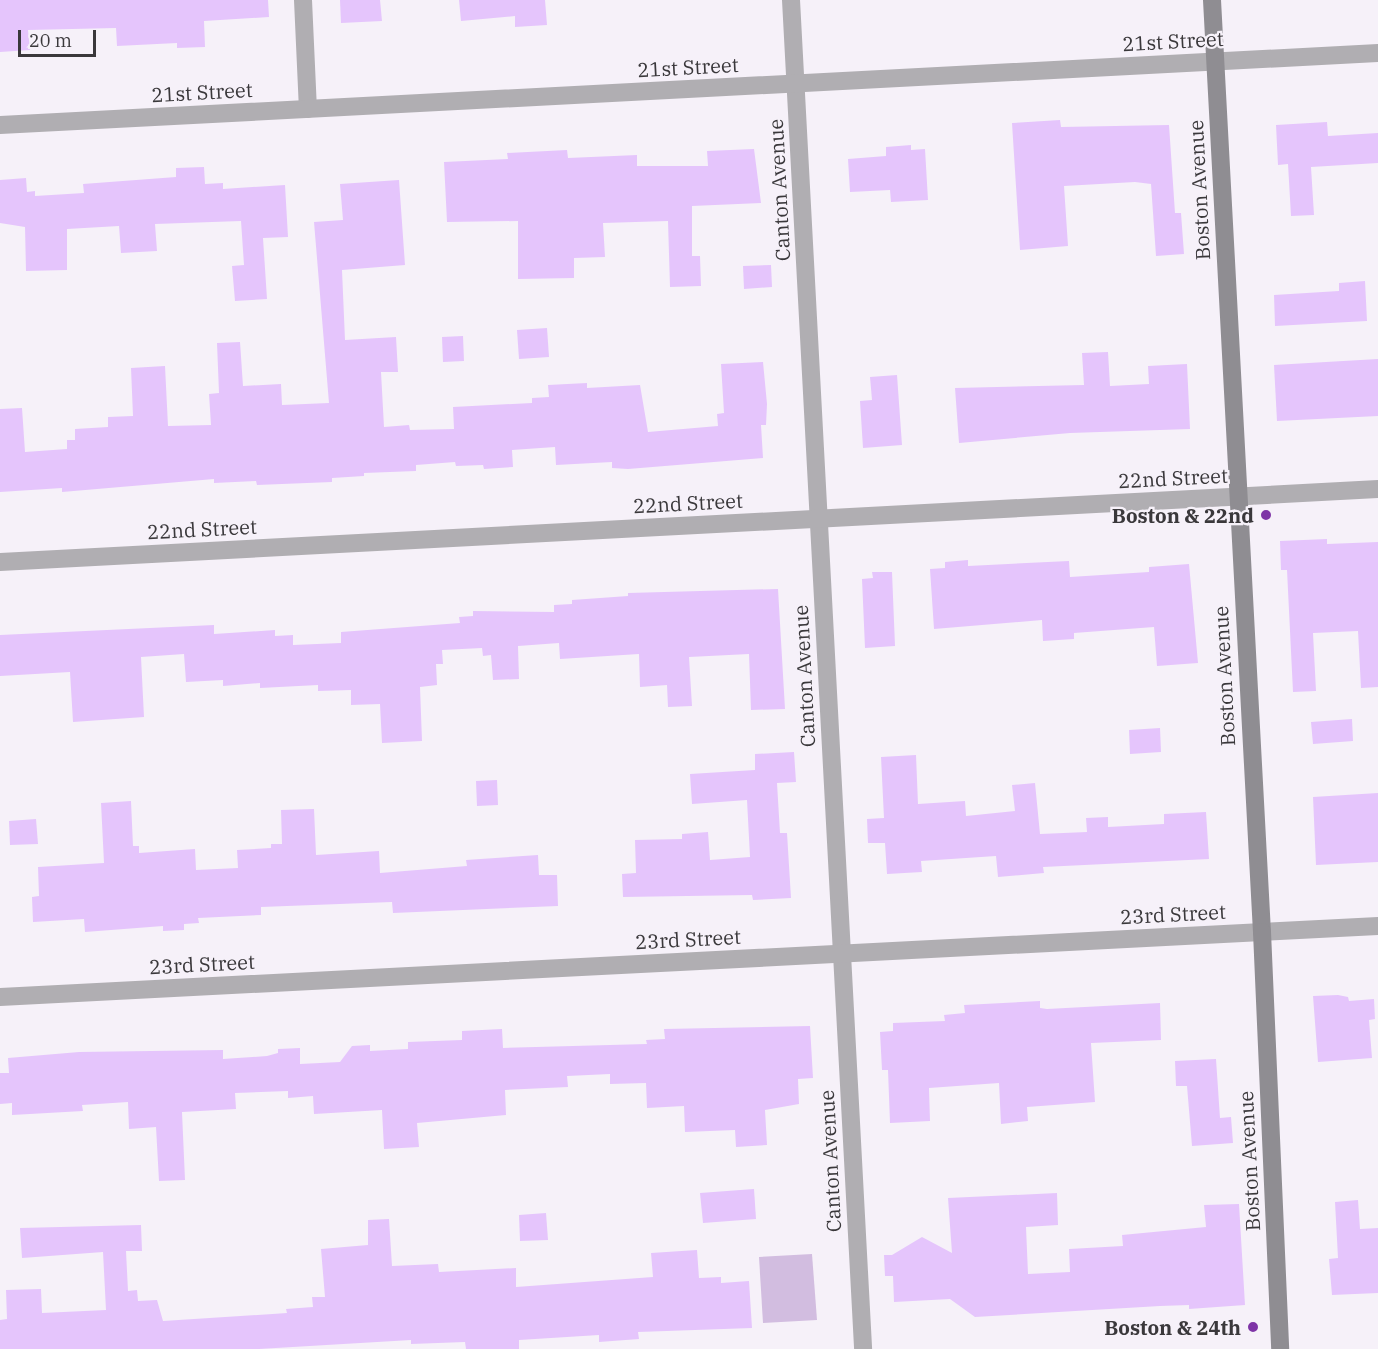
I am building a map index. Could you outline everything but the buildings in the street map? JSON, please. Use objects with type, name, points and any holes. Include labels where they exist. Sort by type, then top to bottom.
[{"type":"street","points":[[303,0],[308,109]]},
{"type":"street","name":"Canton Avenue","points":[[791,0],[862,1349]]},
{"type":"street","name":"Boston Avenue","points":[[1212,0],[1262,932],[1280,1349]]},
{"type":"street","name":"21st Street","points":[[0,125],[1378,53]]},
{"type":"street","name":"22nd Street","points":[[0,562],[1378,489]]},
{"type":"street","name":"23rd Street","points":[[0,997],[1378,926]]},
{"type":"shaded area","points":[[812,1254],[817,1320],[763,1323],[759,1257]]},
{"type":"place","name":"Boston & 22nd","points":[[1266,515]]},
{"type":"place","name":"Boston & 24th","points":[[1253,1327]]}]
